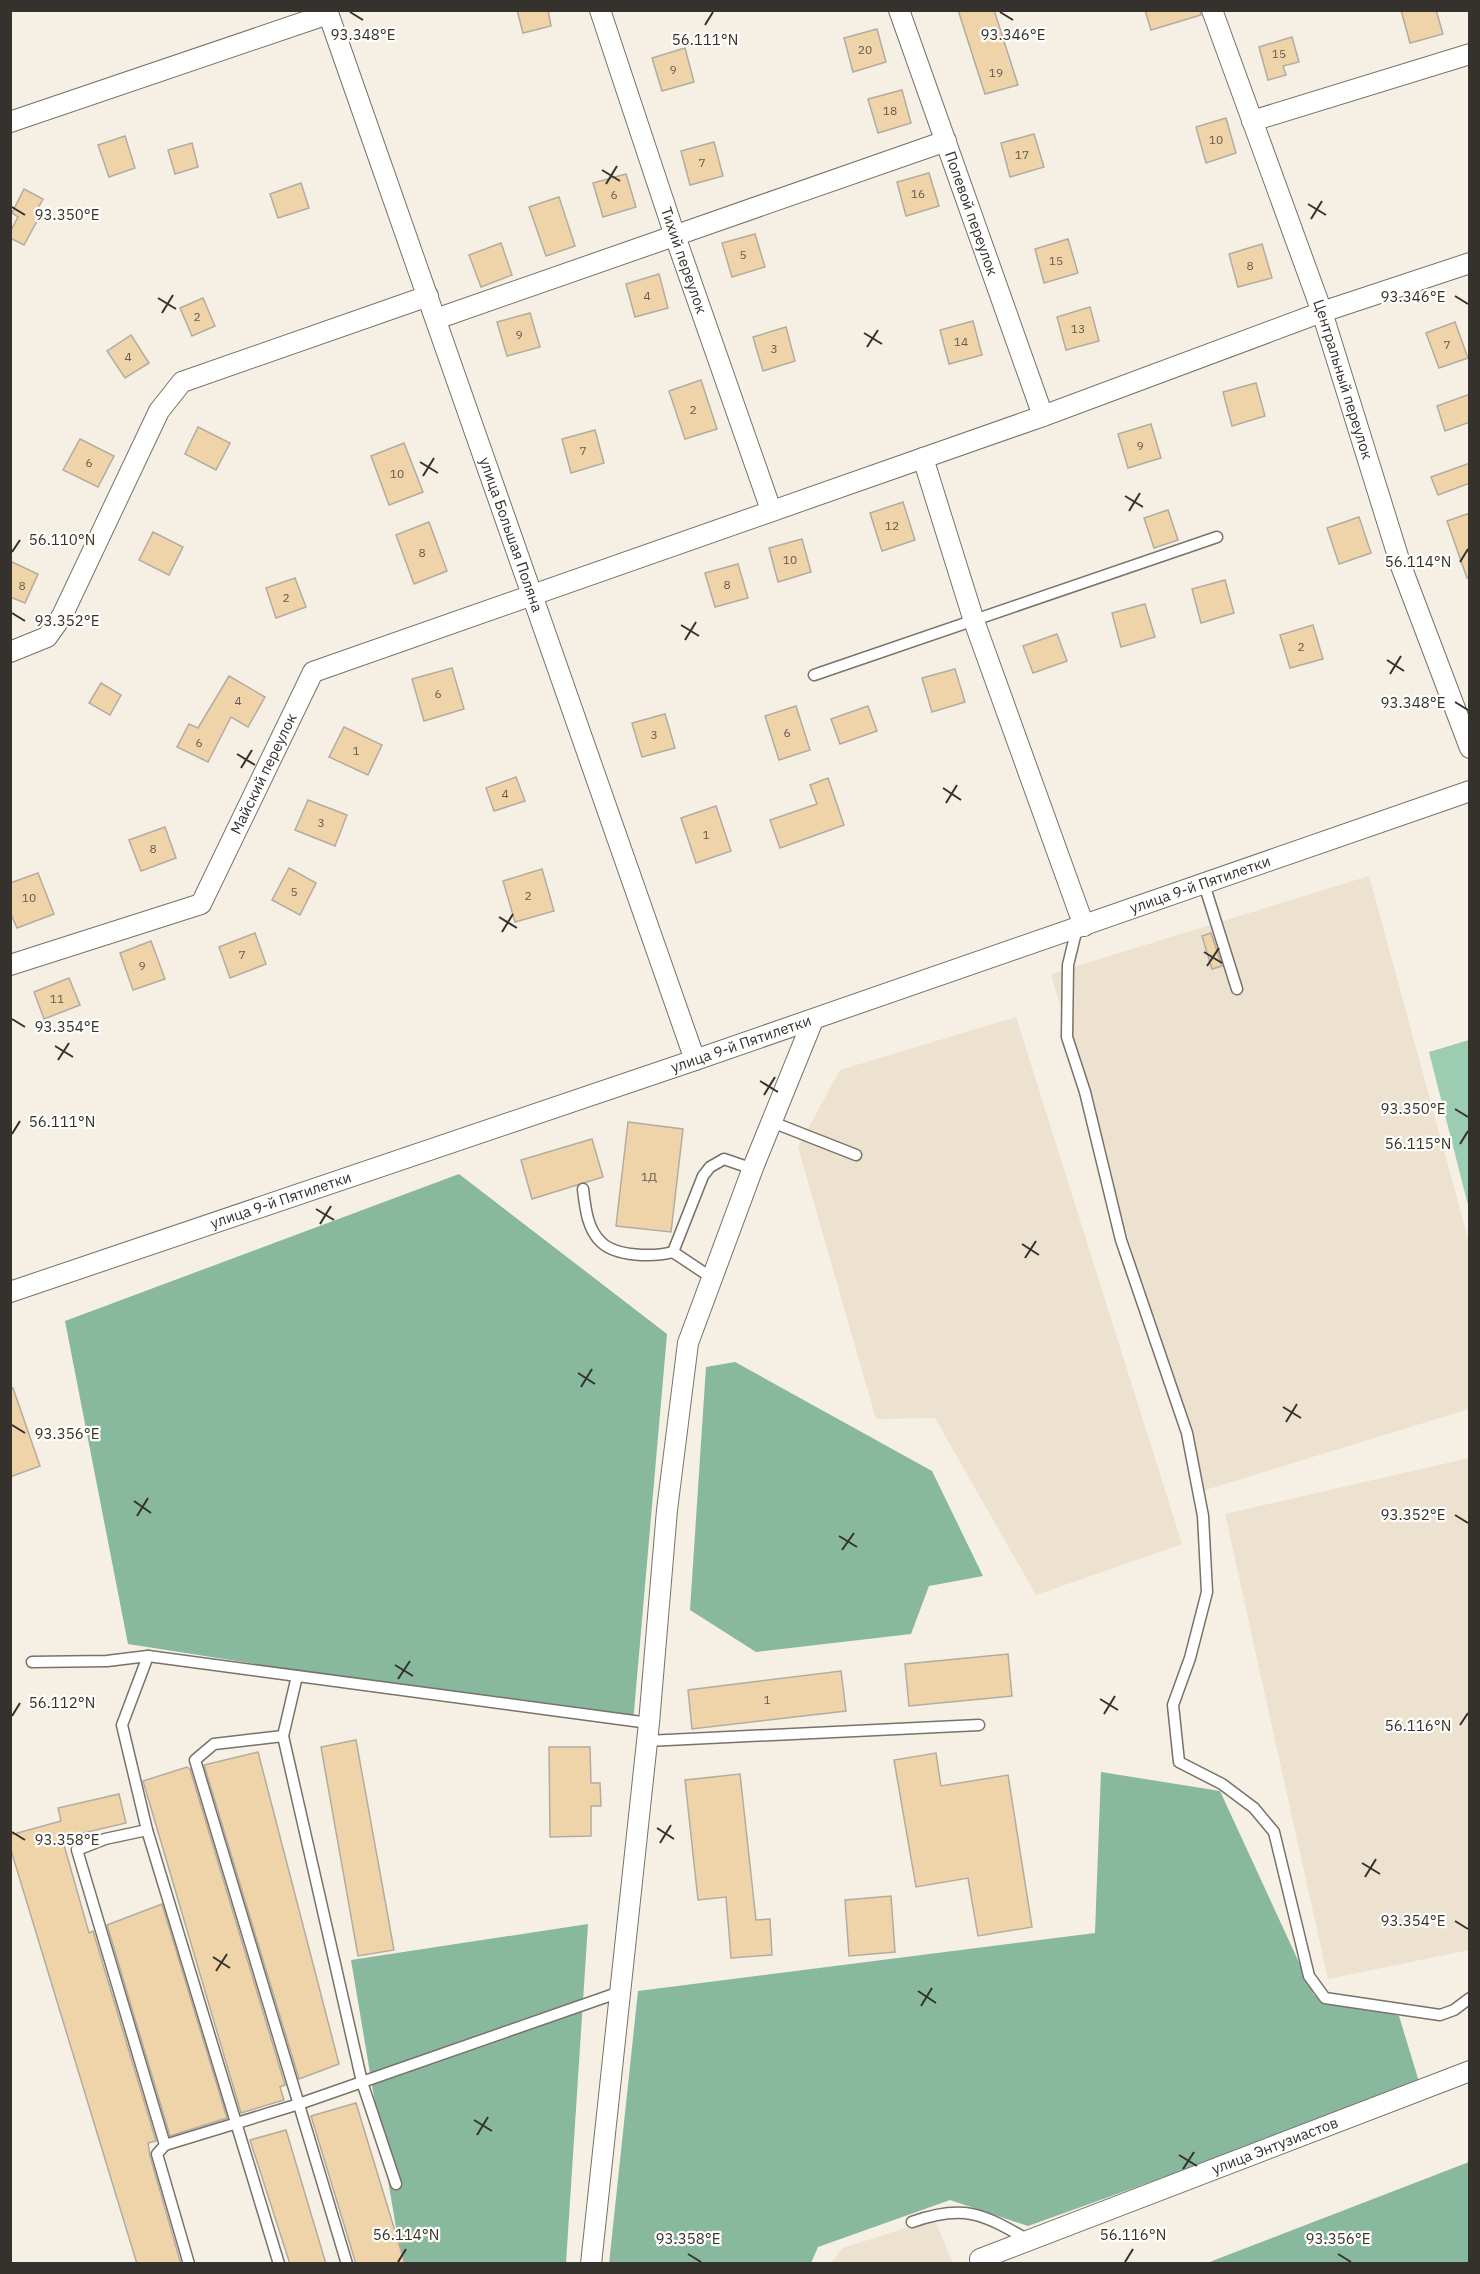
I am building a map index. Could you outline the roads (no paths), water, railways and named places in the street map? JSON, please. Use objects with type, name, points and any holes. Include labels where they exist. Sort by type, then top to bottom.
[{"type":"street","name":"Тихий переулок","points":[[600,10],[675,236],[771,510]]},
{"type":"street","name":"Полевой переулок","points":[[899,10],[1043,416]]},
{"type":"street","name":"Центральный переулок","points":[[1212,10],[1322,312],[1401,566],[1470,748]]},
{"type":"street","points":[[10,122],[328,12]]},
{"type":"street","name":"улица Большая Поляна","points":[[328,12],[695,1060]]},
{"type":"street","points":[[1252,122],[1470,54]]},
{"type":"street","points":[[436,319],[946,141]]},
{"type":"street","name":"Майский переулок","points":[[10,964],[201,904],[313,672],[1043,416],[1322,312],[1470,263]]},
{"type":"street","points":[[10,652],[47,637],[62,616],[159,411],[182,382],[428,296]]},
{"type":"street","points":[[923,458],[974,621],[1080,927]]},
{"type":"street","name":"улица 9-й Пятилетки","points":[[10,1292],[813,1020],[1470,791]]},
{"type":"street","points":[[591,2264],[648,1732],[666,1510],[688,1343],[753,1169],[813,1020]]},
{"type":"street","name":"улица Энтузиастов","points":[[973,2261],[1470,2071]]},
{"type":"lane","points":[[814,675],[1216,537]]},
{"type":"lane","points":[[1204,884],[1237,989]]},
{"type":"lane","points":[[1080,927],[1068,965],[1067,1037],[1085,1092],[1120,1240],[1187,1433],[1203,1516],[1207,1592],[1190,1658],[1173,1705],[1179,1762],[1222,1784],[1254,1808],[1274,1832],[1309,1976],[1325,1998],[1440,2015],[1454,2010],[1470,1998]]},
{"type":"lane","points":[[772,1122],[856,1155]]},
{"type":"lane","points":[[673,1252],[702,1176],[710,1167],[724,1159],[753,1169]]},
{"type":"lane","points":[[583,1189],[587,1218],[601,1243],[629,1254],[660,1256],[673,1252]]},
{"type":"lane","points":[[673,1252],[712,1278]]},
{"type":"lane","points":[[33,1662],[107,1661],[148,1656],[297,1676],[648,1732],[979,1725]]},
{"type":"lane","points":[[148,1656],[122,1725],[147,1830],[279,2264]]},
{"type":"lane","points":[[297,1676],[283,1736],[362,2082],[396,2184]]},
{"type":"lane","points":[[283,1736],[214,1744],[195,1760],[347,2264]]},
{"type":"lane","points":[[147,1830],[105,1839],[77,1850],[165,2145]]},
{"type":"lane","points":[[189,2264],[157,2154],[165,2145],[299,2104],[620,1992]]},
{"type":"lane","points":[[912,2222],[939,2212],[961,2211],[996,2221],[1028,2240]]}]
